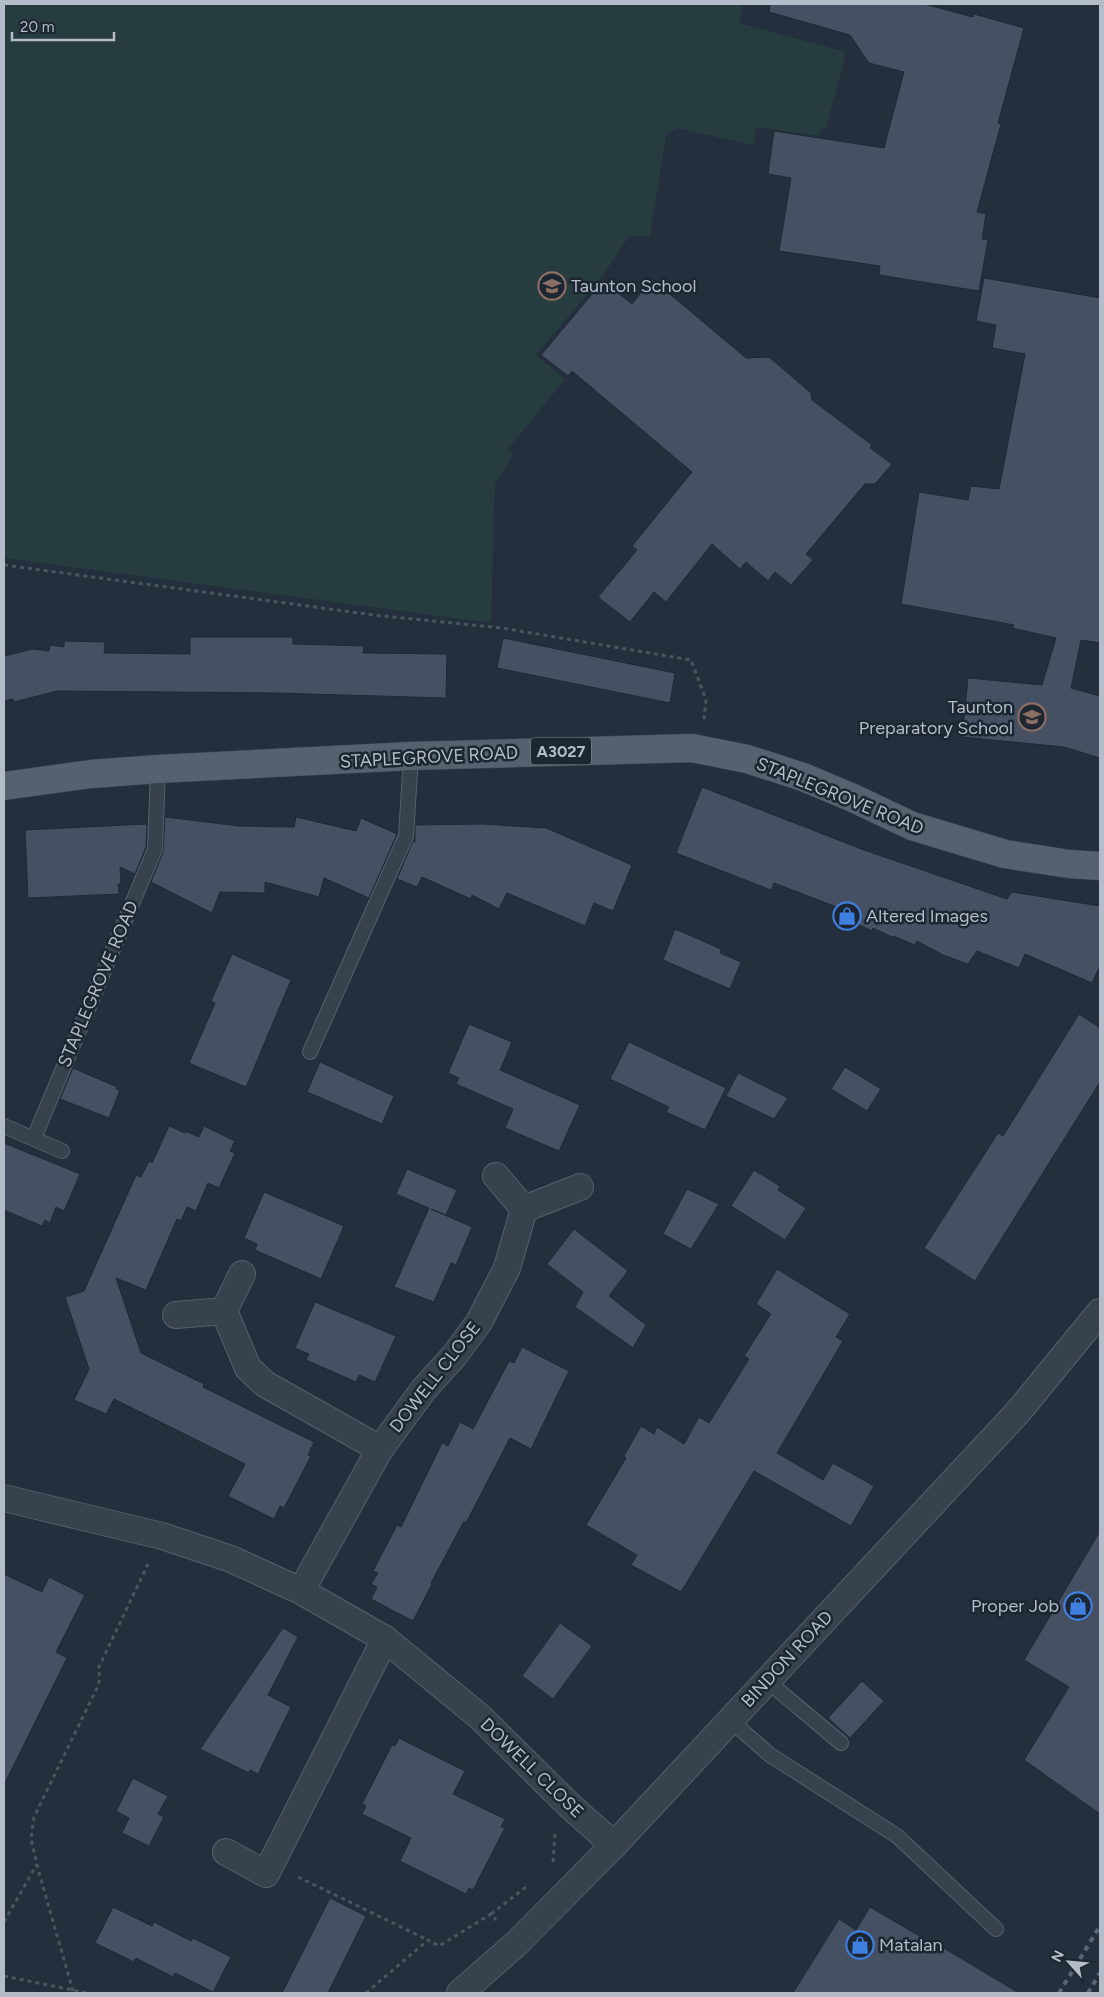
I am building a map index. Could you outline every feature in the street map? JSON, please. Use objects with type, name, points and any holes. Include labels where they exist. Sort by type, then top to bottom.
[{"type":"main road","name":"STAPLEGROVE ROAD","points":[[4,786],[91,774],[158,769],[411,756],[692,748],[747,759],[803,777],[912,826],[1006,854],[1069,864],[1100,866]]},
{"type":"street","points":[[496,1176],[524,1209],[580,1187]]},
{"type":"street","name":"DOWELL CLOSE","points":[[301,1591],[380,1449],[424,1389],[454,1356],[478,1322],[507,1268],[524,1209]]},
{"type":"street","points":[[242,1274],[224,1311],[248,1368],[265,1384],[380,1449]]},
{"type":"street","points":[[176,1315],[224,1311]]},
{"type":"street","name":"BINDON ROAD","points":[[460,1993],[517,1943],[614,1845],[1018,1412],[1100,1312]]},
{"type":"street","name":"DOWELL CLOSE","points":[[4,1498],[162,1536],[232,1559],[301,1591],[384,1640],[480,1717],[570,1806],[614,1845]]},
{"type":"street","points":[[226,1852],[266,1874],[384,1640]]},
{"type":"lane","points":[[310,1052],[406,836],[411,756]]},
{"type":"lane","name":"STAPLEGROVE ROAD","points":[[34,1138],[155,849],[158,769]]},
{"type":"lane","points":[[4,1126],[62,1151]]},
{"type":"lane","points":[[766,1680],[841,1743]]},
{"type":"lane","points":[[730,1720],[770,1755],[897,1836],[996,1929]]},
{"type":"path","points":[[4,565],[374,616],[502,628],[691,660],[706,700],[702,749]]},
{"type":"path","points":[[73,1991],[37,1863],[32,1839],[34,1817],[98,1686],[100,1678],[98,1669],[162,1536]]},
{"type":"path","points":[[553,1866],[554,1834],[570,1806]]},
{"type":"path","points":[[4,1922],[37,1863]]},
{"type":"path","points":[[271,1864],[428,1940]]},
{"type":"path","points":[[491,1914],[530,1884]]},
{"type":"path","points":[[4,1976],[87,1993]]},
{"type":"green space","points":[[4,4],[743,4],[739,23],[846,52],[826,129],[820,129],[819,136],[756,127],[753,145],[676,128],[666,136],[650,236],[629,236],[602,277],[536,355],[565,379],[508,449],[514,454],[495,483],[491,623],[4,558]]},
{"type":"building","points":[[770,4],[924,4],[973,17],[974,14],[1024,28],[998,123],[1001,124],[977,212],[986,214],[982,239],[988,240],[979,291],[879,275],[880,266],[779,251],[791,178],[768,174],[774,131],[884,148],[904,72],[869,63],[850,35],[769,12]]},
{"type":"building","points":[[984,278],[1100,298],[1100,643],[1081,640],[1071,688],[1100,696],[1100,758],[1064,747],[962,737],[968,678],[1042,685],[1056,638],[1012,628],[1014,625],[901,604],[919,492],[968,500],[971,486],[999,489],[1025,354],[992,348],[996,325],[976,321]]},
{"type":"building","points":[[652,279],[746,358],[769,357],[811,393],[812,400],[872,445],[870,448],[892,464],[875,484],[865,484],[806,554],[813,560],[791,585],[775,572],[768,581],[746,562],[740,569],[712,544],[666,602],[654,592],[630,622],[598,597],[637,550],[632,546],[692,472],[572,371],[568,376],[541,355],[603,281],[632,304]]},
{"type":"building","points":[[190,637],[293,637],[293,644],[364,646],[363,653],[447,654],[446,698],[275,693],[57,691],[14,702],[13,699],[4,701],[4,656],[33,649],[49,651],[50,645],[64,647],[64,641],[105,642],[104,653],[190,654]]},
{"type":"building","points":[[503,638],[675,673],[670,703],[497,668]]},
{"type":"building","points":[[702,787],[864,850],[1007,899],[1012,892],[1100,906],[1100,966],[1092,983],[1025,954],[1019,968],[977,951],[968,964],[943,955],[917,941],[915,945],[873,928],[872,931],[839,915],[842,909],[774,883],[771,890],[676,853]]},
{"type":"building","points":[[165,817],[239,826],[294,827],[296,817],[356,831],[361,818],[397,834],[369,898],[324,878],[319,897],[265,882],[265,893],[220,892],[212,913],[151,882],[163,852]]},
{"type":"building","points":[[147,824],[146,847],[135,874],[120,867],[121,884],[118,884],[119,894],[28,898],[25,830]]},
{"type":"building","points":[[482,824],[546,828],[632,865],[613,911],[594,903],[585,926],[507,893],[499,909],[472,895],[471,899],[422,877],[417,887],[397,879],[413,841],[415,842],[415,825]]},
{"type":"building","points":[[675,929],[721,949],[720,953],[741,962],[730,989],[663,960]]},
{"type":"building","points":[[232,954],[291,980],[246,1087],[189,1063],[215,1003],[211,1001]]},
{"type":"building","points":[[1079,1014],[1100,1028],[1100,1082],[975,1281],[924,1248],[998,1133],[1003,1136]]},
{"type":"building","points":[[469,1024],[512,1042],[500,1070],[580,1105],[559,1151],[505,1128],[513,1109],[456,1084],[459,1078],[448,1073]]},
{"type":"building","points":[[629,1042],[726,1088],[705,1130],[666,1112],[669,1107],[610,1079]]},
{"type":"building","points":[[320,1062],[394,1096],[382,1124],[307,1092]]},
{"type":"building","points":[[845,1067],[881,1089],[867,1111],[831,1089]]},
{"type":"building","points":[[73,1068],[120,1090],[109,1118],[60,1099]]},
{"type":"building","points":[[738,1073],[788,1098],[774,1119],[726,1096]]},
{"type":"building","points":[[169,1126],[199,1137],[204,1126],[235,1141],[230,1151],[235,1153],[219,1188],[208,1183],[196,1211],[187,1207],[181,1221],[177,1219],[146,1290],[116,1278],[141,1353],[204,1384],[203,1387],[314,1442],[308,1455],[311,1456],[284,1508],[280,1506],[274,1519],[228,1496],[245,1464],[114,1399],[106,1414],[74,1400],[89,1369],[65,1297],[84,1291],[136,1175],[141,1177],[149,1161],[152,1163]]},
{"type":"building","points":[[4,1143],[80,1174],[64,1211],[56,1207],[50,1223],[45,1220],[42,1226],[4,1210]]},
{"type":"building","points":[[407,1169],[457,1190],[446,1215],[431,1209],[472,1227],[456,1265],[451,1263],[434,1302],[394,1287],[429,1208],[396,1194]]},
{"type":"building","points":[[754,1170],[780,1186],[778,1190],[806,1208],[785,1240],[731,1206]]},
{"type":"building","points":[[687,1189],[719,1204],[691,1249],[663,1234]]},
{"type":"building","points":[[264,1192],[344,1226],[321,1279],[255,1250],[257,1244],[244,1238]]},
{"type":"building","points":[[574,1229],[628,1271],[609,1296],[646,1325],[633,1348],[575,1307],[583,1292],[547,1264]]},
{"type":"building","points":[[777,1269],[850,1314],[836,1337],[843,1341],[777,1453],[823,1480],[833,1463],[874,1486],[851,1526],[754,1471],[681,1592],[631,1565],[637,1555],[586,1525],[626,1458],[624,1456],[641,1426],[654,1434],[657,1427],[684,1444],[699,1417],[709,1423],[749,1359],[744,1356],[771,1314],[756,1304]]},
{"type":"building","points":[[315,1302],[396,1336],[375,1382],[359,1375],[356,1382],[306,1360],[309,1354],[295,1348]]},
{"type":"building","points":[[522,1347],[569,1371],[531,1449],[510,1438],[466,1523],[464,1521],[431,1583],[413,1621],[371,1599],[377,1587],[371,1584],[378,1573],[373,1571],[397,1525],[401,1527],[442,1443],[448,1446],[460,1422],[473,1429],[509,1361],[514,1363]]},
{"type":"building","name":"Proper Job","points":[[1100,1531],[1100,1814],[1024,1760],[1069,1687],[1024,1660]]},
{"type":"building","points":[[4,1574],[42,1592],[49,1577],[85,1595],[56,1652],[67,1658],[4,1785]]},
{"type":"building","points":[[560,1623],[592,1646],[553,1699],[522,1676]]},
{"type":"building","points":[[283,1628],[298,1637],[268,1695],[291,1707],[258,1774],[250,1770],[249,1773],[200,1749]]},
{"type":"building","points":[[862,1681],[884,1701],[850,1738],[828,1718]]},
{"type":"building","points":[[399,1738],[465,1771],[453,1794],[505,1819],[501,1827],[505,1828],[473,1890],[469,1888],[466,1894],[400,1861],[411,1838],[362,1814],[366,1806],[362,1804],[392,1745],[395,1746]]},
{"type":"building","points":[[133,1778],[168,1796],[158,1814],[164,1817],[149,1846],[122,1833],[129,1818],[116,1811]]},
{"type":"building","points":[[330,1898],[366,1916],[328,1993],[282,1993]]},
{"type":"building","points":[[113,1907],[152,1926],[154,1922],[191,1941],[193,1938],[231,1957],[213,1992],[175,1973],[173,1977],[136,1958],[134,1962],[95,1943]]},
{"type":"building","name":"Matalan","points":[[870,1907],[926,1940],[927,1938],[1019,1993],[793,1993],[839,1919],[856,1930]]},
{"type":"railway","points":[[1059,1993],[1100,1926]]},
{"type":"railway","points":[[1088,1993],[1100,1973]]},
{"type":"place","name":"Taunton School","points":[[552,286]]},
{"type":"place","name":"Taunton Preparatory School","points":[[1032,717]]},
{"type":"place","name":"Altered Images","points":[[847,916]]},
{"type":"place","name":"Proper Job","points":[[1078,1606]]},
{"type":"place","name":"Matalan","points":[[860,1945]]}]
